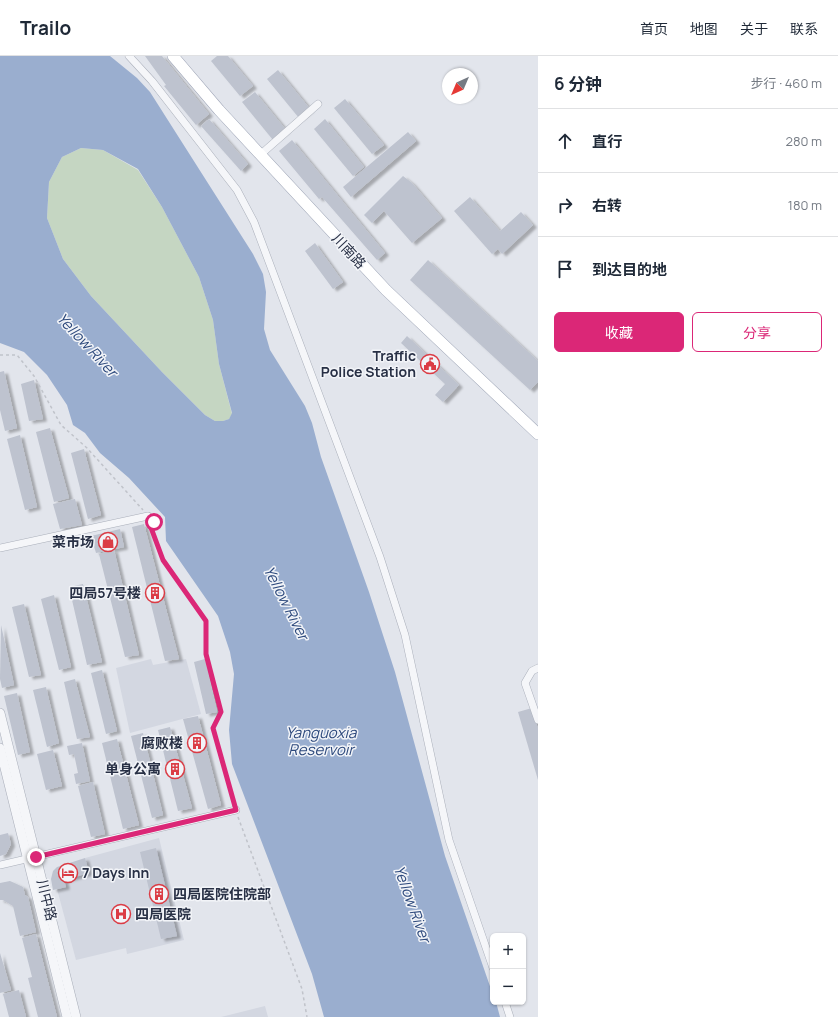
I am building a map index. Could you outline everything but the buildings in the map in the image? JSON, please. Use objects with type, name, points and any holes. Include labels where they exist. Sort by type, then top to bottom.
[{"type":"main road","name":"川南路","points":[[173,56],[219,110],[386,290],[538,434]]},
{"type":"street","points":[[130,56],[152,81],[232,184],[254,222],[380,557],[405,635],[449,840],[490,959]]},
{"type":"street","points":[[260,155],[318,104]]},
{"type":"street","points":[[0,548],[148,516]]},
{"type":"street","points":[[538,668],[532,672],[526,682],[538,720]]},
{"type":"street","name":"川中路","points":[[0,713],[67,1017]]},
{"type":"street","name":"川中路","points":[[0,748],[76,1017]]},
{"type":"street","points":[[0,865],[236,810]]},
{"type":"street","points":[[506,1005],[510,1017]]},
{"type":"path","points":[[0,355],[17,355],[34,376],[60,425],[92,453],[154,522],[150,525],[163,560],[206,621],[206,654],[221,712],[213,728],[236,810],[302,989],[308,1017]]},
{"type":"shaded area","points":[[151,659],[153,665],[186,659],[201,714],[130,733],[116,668]]},
{"type":"shaded area","name":"四局医院","points":[[159,838],[184,940],[127,954],[126,948],[76,960],[57,889],[65,887],[64,880],[85,858]]},
{"type":"shaded area","points":[[265,1006],[268,1017],[221,1017]]},
{"type":"green space","points":[[81,148],[103,150],[138,170],[162,207],[199,277],[213,320],[219,364],[232,414],[229,419],[215,421],[205,415],[162,372],[91,296],[63,259],[47,218],[49,182],[62,157]]},
{"type":"water","name":"Yanguoxia Reservoir","points":[[0,56],[110,56],[137,78],[150,92],[253,254],[263,274],[266,292],[264,329],[270,350],[305,406],[312,423],[321,457],[369,592],[395,672],[445,856],[490,986],[490,1005],[497,1005],[500,1017],[324,1017],[312,974],[232,764],[229,730],[234,674],[230,652],[218,616],[166,541],[165,517],[129,478],[100,453],[85,433],[73,425],[67,405],[47,375],[24,352],[0,343]],"holes":[[[81,148],[103,150],[138,169],[162,207],[199,277],[213,320],[219,364],[232,413],[229,419],[215,421],[205,415],[162,372],[91,296],[63,259],[47,218],[49,182],[62,157]]]},
{"type":"place","name":"Traffic Police Station","points":[[430,364]]},
{"type":"place","name":"菜市场","points":[[108,542]]},
{"type":"place","name":"四局57号楼","points":[[155,593]]},
{"type":"place","name":"腐败楼","points":[[197,743]]},
{"type":"place","name":"单身公寓","points":[[175,769]]},
{"type":"place","name":"7 Days Inn","points":[[68,873]]},
{"type":"place","name":"四局医院住院部","points":[[159,894]]},
{"type":"place","name":"四局医院","points":[[121,914]]},
{"type":"route","points":[[36,857],[236,810],[213,728],[221,712],[206,654],[206,621],[163,560],[150,525],[154,522]]},
{"type":"water label","name":"Yellow River","points":[[87,345]]},
{"type":"water label","name":"Yellow River","points":[[286,603]]},
{"type":"water label","name":"Yellow River","points":[[412,904]]}]
